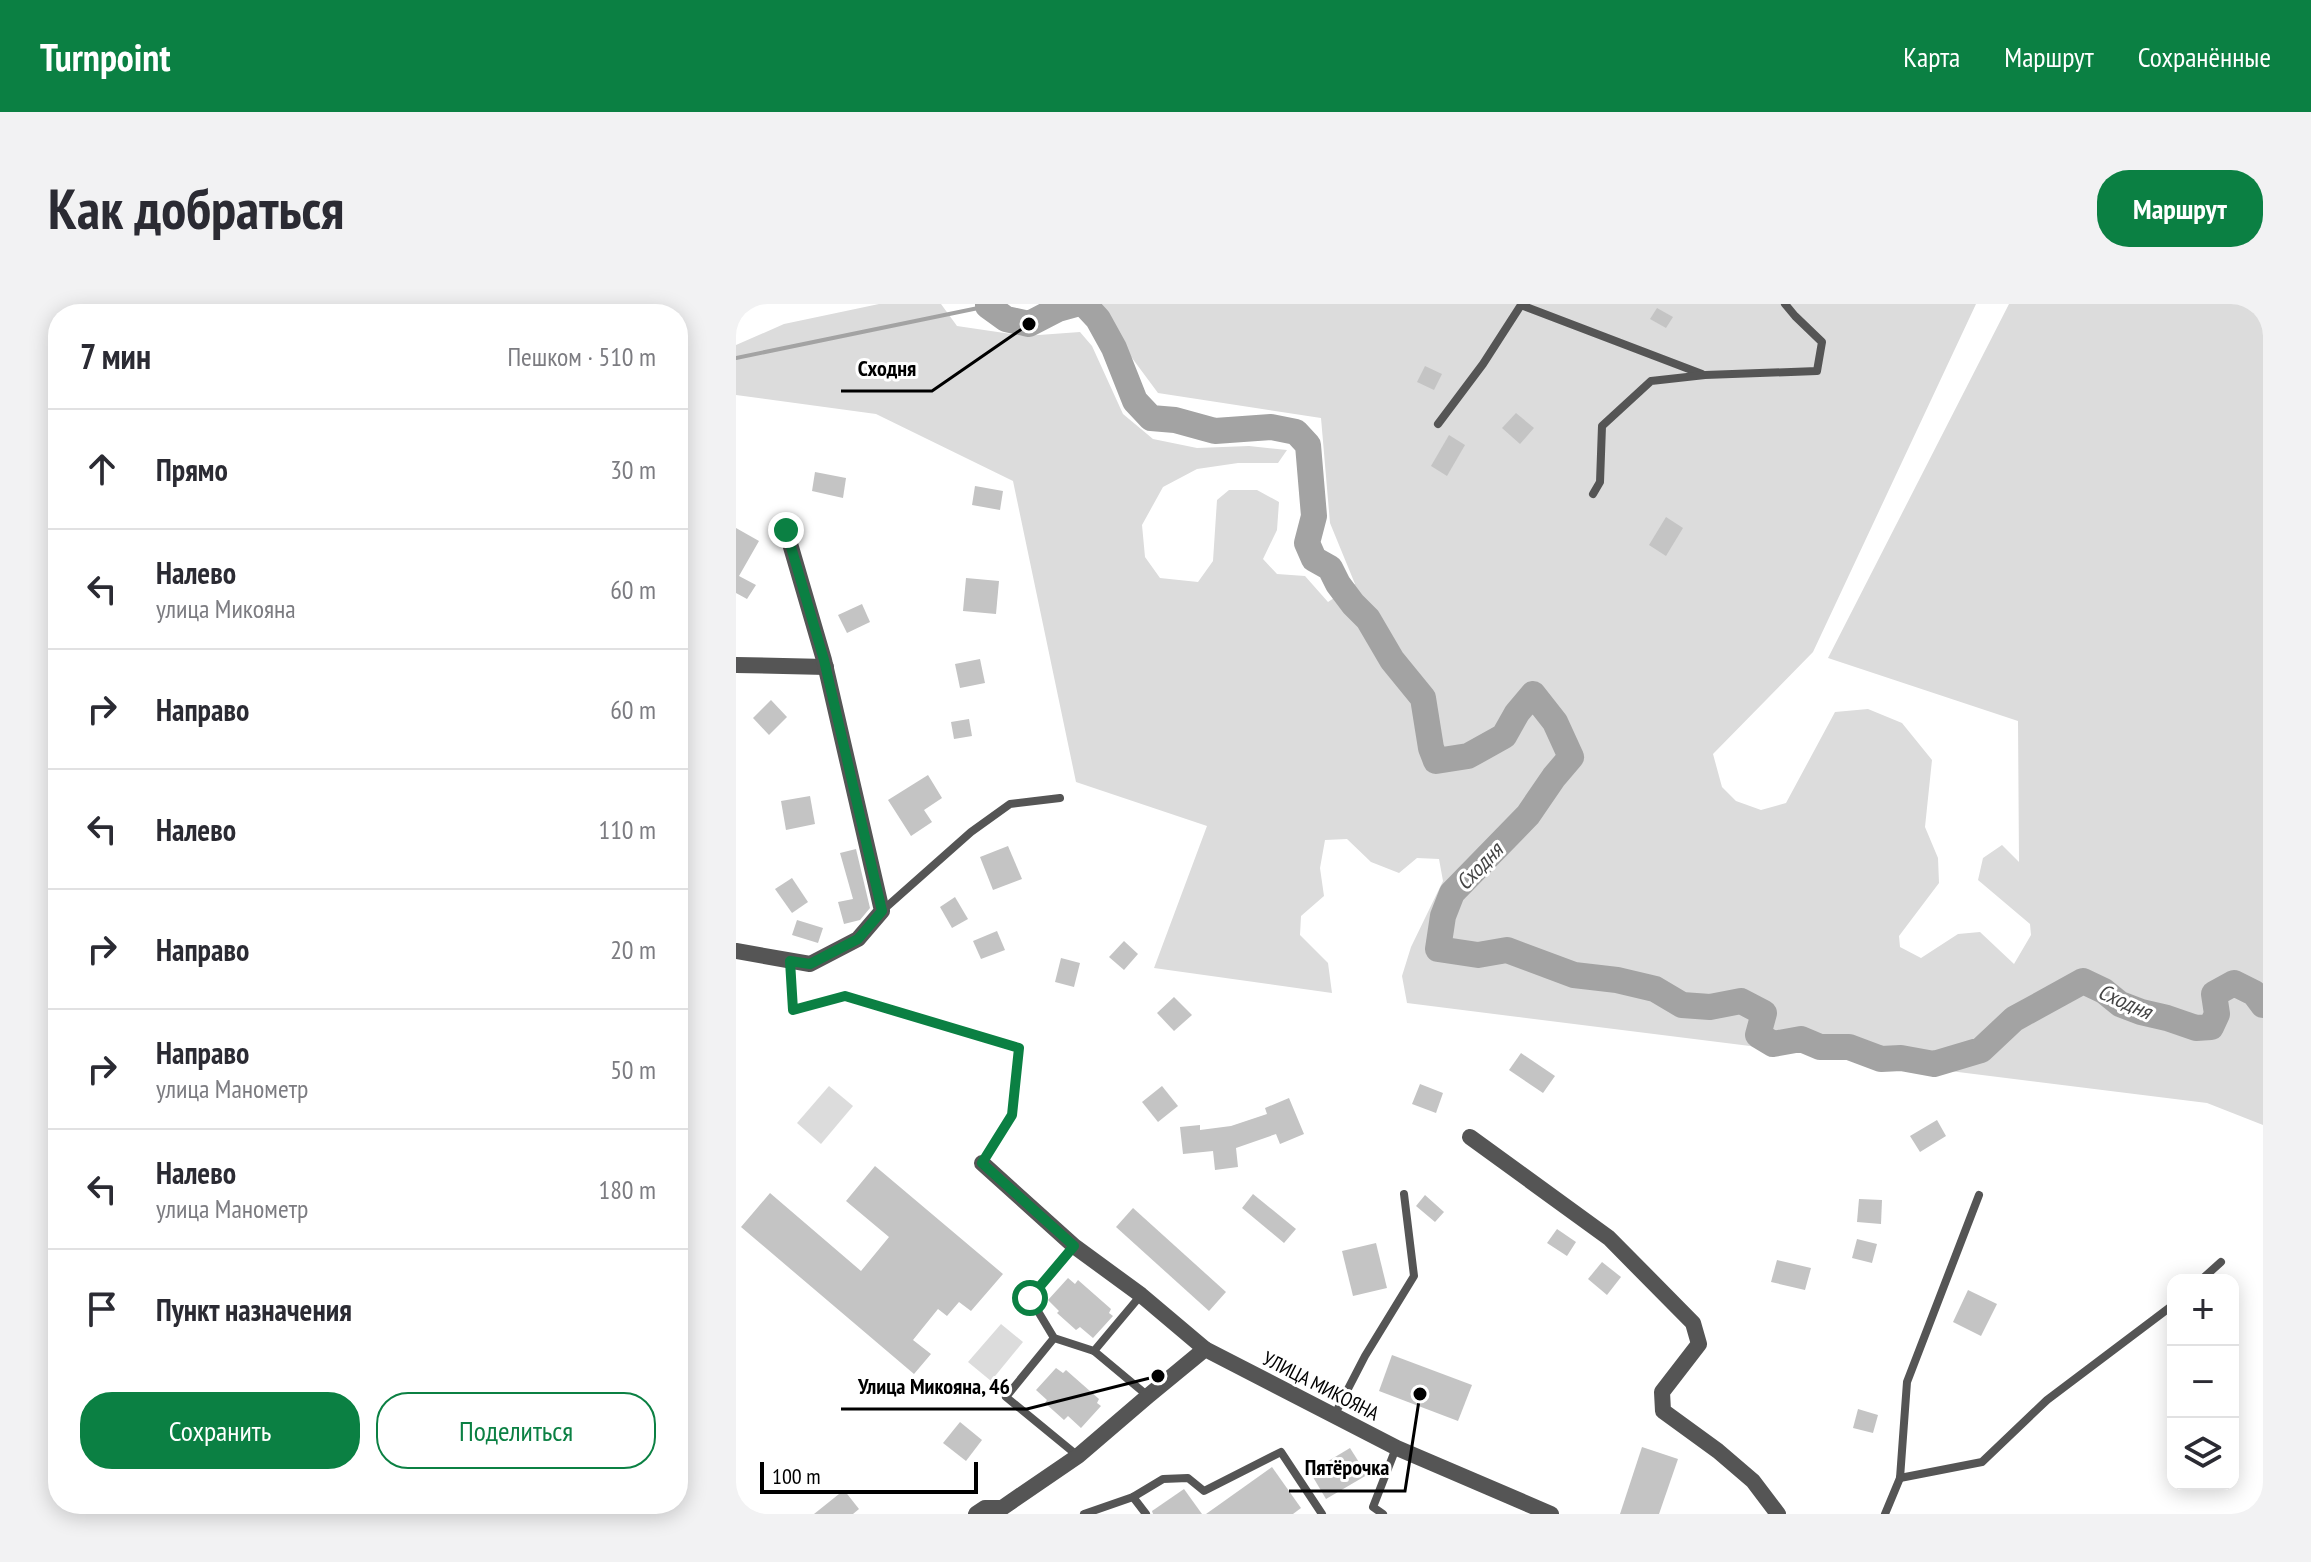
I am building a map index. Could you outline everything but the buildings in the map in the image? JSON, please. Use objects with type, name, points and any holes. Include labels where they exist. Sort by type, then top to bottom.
[{"type":"street","points":[[736,951],[810,964],[858,939],[882,911],[826,667],[786,530]]},
{"type":"street","points":[[736,665],[826,667]]},
{"type":"street","points":[[1470,1137],[1609,1238],[1693,1323],[1699,1344],[1662,1392],[1663,1411],[1753,1481],[1778,1514]]},
{"type":"street","name":"УЛИЦА МИКОЯНА","points":[[982,1163],[1074,1246],[1141,1295],[1205,1349],[1397,1448],[1551,1514]]},
{"type":"street","points":[[976,1514],[985,1508],[1004,1511],[1078,1456],[1205,1349]]},
{"type":"lane","points":[[1593,494],[1600,482],[1602,426],[1651,381],[1705,375],[1817,371],[1822,342],[1785,304]]},
{"type":"lane","points":[[1438,424],[1483,364],[1521,305],[1705,375]]},
{"type":"lane","points":[[882,911],[971,832],[1010,804],[1060,798]]},
{"type":"lane","points":[[790,961],[793,1010],[845,996],[1019,1048],[1012,1115],[982,1163]]},
{"type":"lane","points":[[1335,1414],[1365,1356],[1414,1276],[1404,1194]]},
{"type":"lane","points":[[1885,1514],[1900,1478],[1907,1382],[1979,1195]]},
{"type":"lane","points":[[1074,1246],[1030,1298],[1054,1338],[1094,1351],[1148,1396]]},
{"type":"lane","points":[[2208,1274],[2221,1262]]},
{"type":"lane","points":[[1094,1351],[1141,1295]]},
{"type":"lane","points":[[1900,1478],[1982,1462],[2047,1400],[2167,1310]]},
{"type":"lane","points":[[1054,1338],[1006,1397],[1078,1456]]},
{"type":"lane","points":[[1362,1514],[1373,1507],[1397,1448]]},
{"type":"lane","points":[[1089,1513],[1133,1497],[1163,1479],[1188,1478],[1204,1491],[1281,1452],[1322,1514]]},
{"type":"lane","points":[[1133,1497],[1146,1514]]},
{"type":"lane","points":[[1373,1507],[1383,1514]]},
{"type":"shaded area","points":[[879,304],[941,304],[957,326],[1025,336],[1080,332],[1092,346],[1123,414],[1153,439],[1197,448],[1249,446],[1287,450],[1278,463],[1238,463],[1197,469],[1163,487],[1142,525],[1145,557],[1160,578],[1198,582],[1213,561],[1217,500],[1229,490],[1257,490],[1279,502],[1277,530],[1263,559],[1277,574],[1305,576],[1328,602],[1355,584],[1330,523],[1321,418],[1158,393],[1092,304],[1976,304],[1813,652],[1713,754],[1722,787],[1736,801],[1761,810],[1786,803],[1835,712],[1868,709],[1902,723],[1932,760],[1925,827],[1938,858],[1939,883],[1899,936],[1900,947],[1921,958],[1958,934],[1980,932],[2014,964],[2031,935],[2030,924],[1978,880],[1983,858],[2002,845],[2019,862],[2018,721],[1828,658],[2009,304],[2263,304],[2263,1125],[2207,1103],[1407,1003],[1402,976],[1411,947],[1443,881],[1439,859],[1417,858],[1399,873],[1371,862],[1347,839],[1325,840],[1320,868],[1324,896],[1301,916],[1300,935],[1328,963],[1332,993],[1154,968],[1207,826],[1076,782],[1013,481],[876,414],[736,395],[736,345],[784,324]]},
{"type":"shaded area","points":[[829,1086],[853,1106],[821,1144],[797,1123]]},
{"type":"shaded area","points":[[1001,1324],[1023,1342],[991,1381],[968,1362]]},
{"type":"waterway","name":"Сходня","points":[[988,304],[1006,319],[1029,324],[1058,309],[1076,304]]},
{"type":"waterway","name":"Сходня","points":[[1084,304],[1098,319],[1114,348],[1135,401],[1151,418],[1175,420],[1215,431],[1271,427],[1296,432],[1308,445],[1314,516],[1307,543],[1314,559],[1330,568],[1338,584],[1368,619],[1392,660],[1423,698],[1436,761],[1468,756],[1504,736],[1533,694],[1555,722],[1571,757],[1528,815],[1452,893],[1443,916],[1438,949],[1478,955],[1507,950],[1574,975],[1655,989],[1682,1005],[1710,1007],[1741,1001],[1764,1013],[1758,1035],[1773,1044],[1801,1039],[1820,1047],[1849,1047],[1881,1059],[1901,1058],[1934,1064],[1981,1050],[2014,1019],[2083,981],[2104,991],[2120,1004],[2196,1028],[2211,1027],[2217,1014],[2214,994],[2234,983],[2254,993],[2263,1005]]},
{"type":"waterway","points":[[736,358],[988,306]]},
{"type":"place","name":"Сходня","points":[[1029,324]]},
{"type":"place","name":"Улица Микояна, 46","points":[[1158,1376]]},
{"type":"place","name":"Пятёрочка","points":[[1420,1394]]},
{"type":"route","points":[[786,530],[824,660],[882,911],[858,939],[810,964],[790,961],[793,1010],[845,996],[1019,1048],[1012,1115],[982,1163],[1074,1246],[1030,1298]]}]
